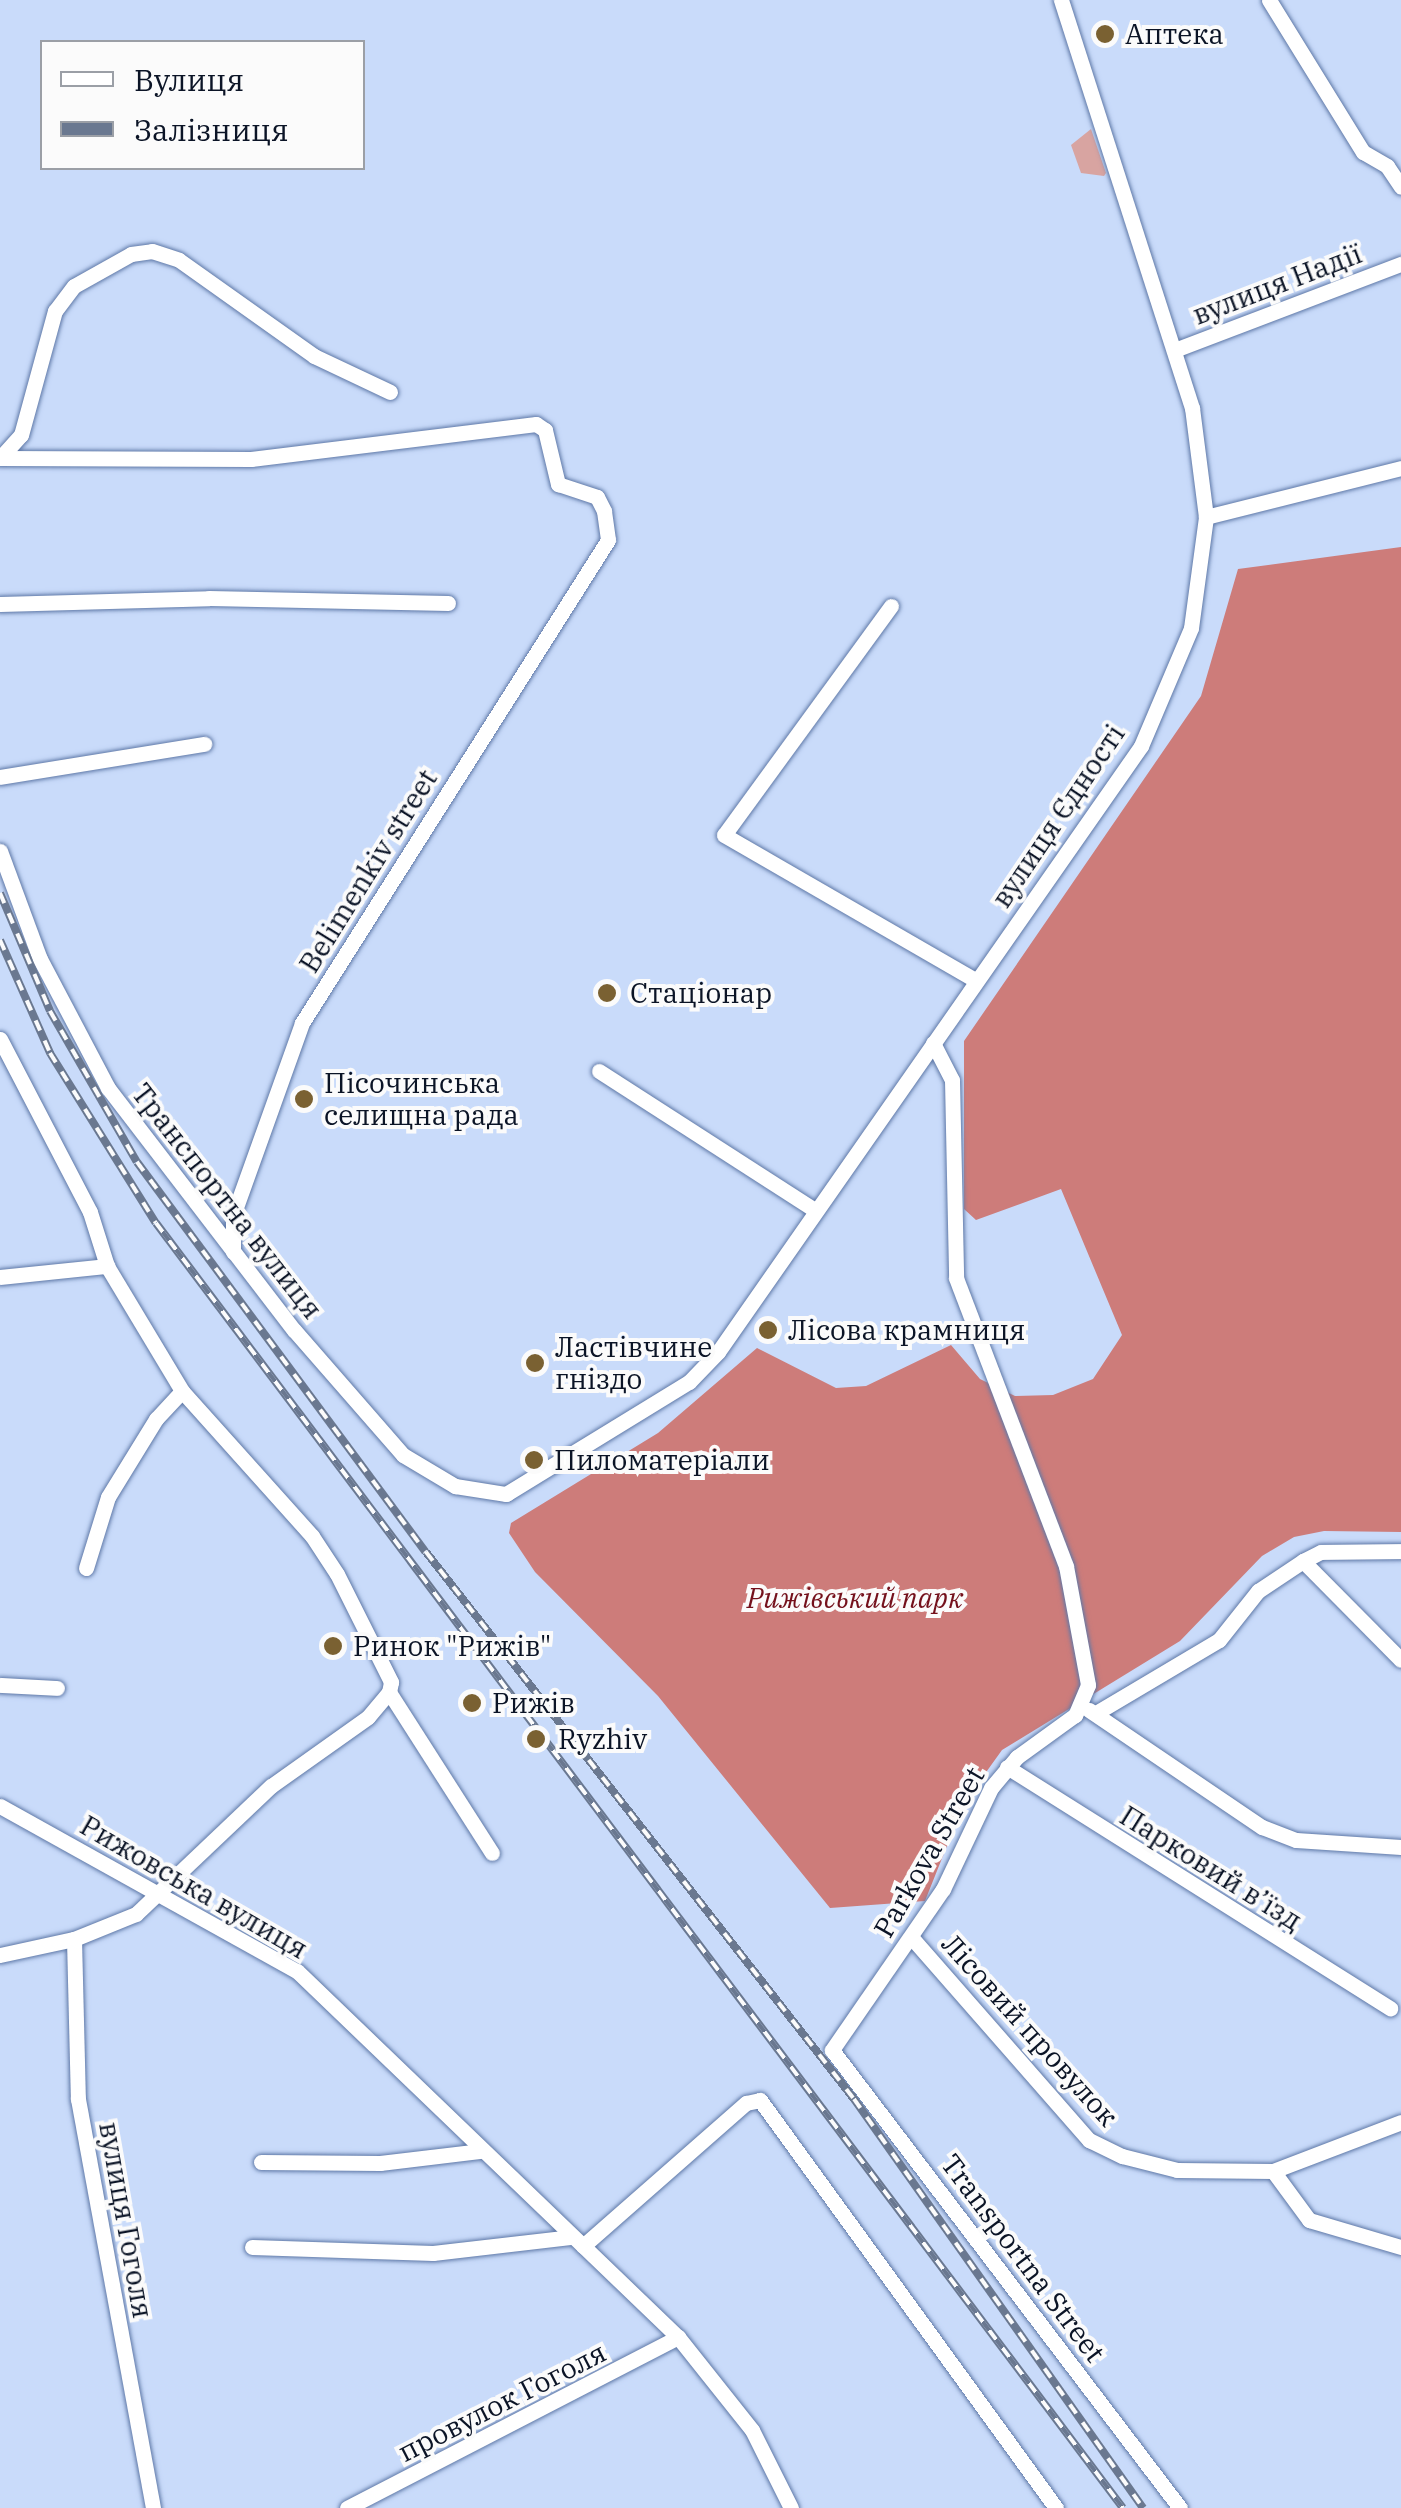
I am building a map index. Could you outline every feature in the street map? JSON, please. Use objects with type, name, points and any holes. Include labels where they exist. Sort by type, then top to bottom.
[{"type":"street","points":[[1269,0],[1364,152],[1387,166],[1401,186]]},
{"type":"street","name":"вулиця Єдності","points":[[506,1494],[700,1371],[1141,746],[1191,628],[1206,517],[1202,456],[1177,349],[1065,1]]},
{"type":"street","points":[[0,458],[21,435],[55,312],[74,286],[131,254],[179,260],[314,356],[390,392]]},
{"type":"street","name":"вулиця Надії","points":[[1177,349],[1399,270]]},
{"type":"street","name":"Belimenkiv street","points":[[0,458],[250,459],[536,424],[545,430],[558,484],[598,498],[608,540],[302,1022],[233,1216],[234,1254]]},
{"type":"street","points":[[1206,517],[1401,468]]},
{"type":"street","points":[[0,604],[208,598],[448,603]]},
{"type":"street","points":[[892,606],[724,835],[975,980]]},
{"type":"street","points":[[0,777],[204,744]]},
{"type":"street","name":"Транспортна вулиця","points":[[0,851],[80,1042],[234,1254],[403,1455],[466,1490],[506,1494]]},
{"type":"street","points":[[0,1040],[90,1212],[107,1266],[182,1391],[312,1536],[337,1574],[390,1682],[389,1692],[368,1718],[271,1786],[136,1914],[74,1939],[0,1955]]},
{"type":"street","points":[[933,1043],[952,1080],[956,1278],[1066,1566],[1088,1671],[1089,1710],[1262,1827],[1296,1840],[1401,1847]]},
{"type":"street","points":[[599,1071],[815,1210]]},
{"type":"street","points":[[0,1277],[107,1266]]},
{"type":"street","points":[[86,1568],[108,1497],[156,1419],[182,1391]]},
{"type":"street","name":"Parkova Street","points":[[835,2038],[912,1938],[1007,1767],[1089,1710],[1188,1662],[1219,1640],[1258,1591],[1303,1561],[1321,1552],[1401,1551]]},
{"type":"street","points":[[1303,1561],[1401,1660]]},
{"type":"street","points":[[0,1685],[57,1688]]},
{"type":"street","points":[[389,1692],[492,1853]]},
{"type":"street","name":"Парковий в’їзд","points":[[1007,1767],[1390,2008]]},
{"type":"street","name":"Рижовська вулиця","points":[[0,1806],[297,1971],[678,2337],[752,2430],[790,2508]]},
{"type":"street","name":"Лісовий провулок","points":[[912,1938],[1089,2140],[1177,2170],[1273,2172],[1401,2122]]},
{"type":"street","name":"вулиця Гоголя","points":[[74,1939],[78,2099],[153,2508]]},
{"type":"street","name":"Transportna Street","points":[[835,2038],[836,2062],[951,2200],[1180,2508]]},
{"type":"street","points":[[252,2247],[433,2253],[578,2241],[746,2103],[760,2100],[1056,2508]]},
{"type":"street","points":[[261,2162],[380,2163],[481,2151]]},
{"type":"street","points":[[1273,2172],[1309,2220],[1401,2246]]},
{"type":"street","name":"провулок Гоголя","points":[[347,2508],[678,2337]]},
{"type":"shaded area","points":[[1091,129],[1104,176],[1081,173],[1071,145]]},
{"type":"green space","name":"Рижівський парк","points":[[1401,547],[1401,1532],[1324,1531],[1294,1537],[1262,1556],[1180,1641],[1002,1750],[964,1803],[925,1901],[830,1908],[658,1696],[535,1572],[509,1533],[511,1523],[658,1433],[757,1348],[836,1388],[866,1386],[951,1345],[980,1379],[1015,1396],[1053,1395],[1093,1379],[1122,1335],[1061,1189],[976,1220],[964,1209],[964,1041],[1201,696],[1238,569]]},
{"type":"railway","points":[[0,893],[50,1011],[137,1162],[426,1552],[854,2099],[1143,2508]]},
{"type":"railway","points":[[0,940],[50,1053],[156,1223],[1123,2508]]},
{"type":"place","name":"Аптека","points":[[1105,34]]},
{"type":"place","name":"Стаціонар","points":[[607,993]]},
{"type":"place","name":"Пісочинська селищна рада","points":[[304,1099]]},
{"type":"place","name":"Лісова крамниця","points":[[768,1330]]},
{"type":"place","name":"Ластівчине гніздо","points":[[535,1363]]},
{"type":"place","name":"Пиломатеріали","points":[[534,1460]]},
{"type":"place","name":"Ринок \"Рижів\"","points":[[333,1646]]},
{"type":"place","name":"Рижів","points":[[472,1703]]},
{"type":"place","name":"Ryzhiv","points":[[536,1739]]}]
